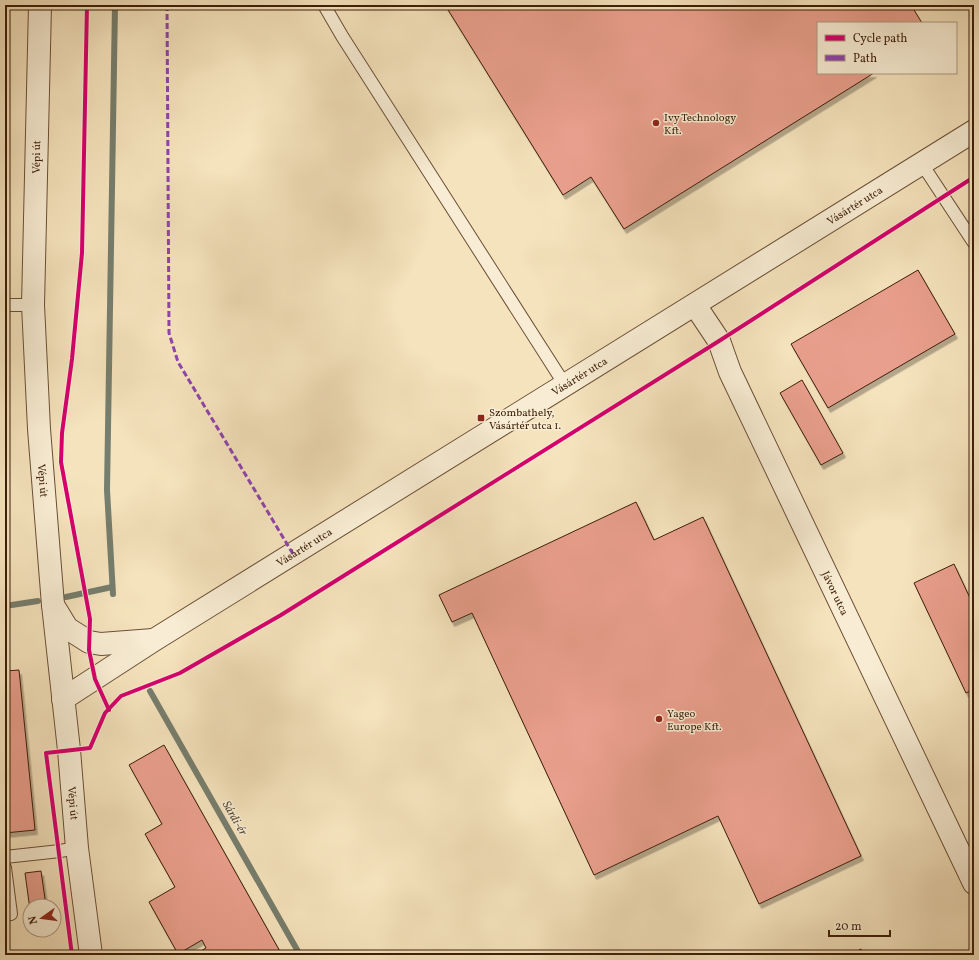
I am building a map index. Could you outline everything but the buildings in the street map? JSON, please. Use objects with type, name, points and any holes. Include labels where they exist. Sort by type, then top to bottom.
[{"type":"street","name":"Vépi út","points":[[40,5],[33,305],[39,429],[53,605],[69,750],[77,848],[91,955]]},
{"type":"street","name":"Vásártér utca","points":[[63,699],[154,640],[974,131]]},
{"type":"street","name":"Jávor utca","points":[[695,305],[719,341],[730,372],[974,883]]},
{"type":"street","points":[[53,605],[67,628],[89,642],[101,644],[154,640]]},
{"type":"lane","points":[[324,5],[565,386]]},
{"type":"lane","points":[[922,164],[974,243]]},
{"type":"lane","points":[[5,305],[33,305]]},
{"type":"lane","points":[[5,857],[77,848]]},
{"type":"lane","points":[[5,868],[11,914]]},
{"type":"waterway","points":[[113,594],[107,490],[115,5]]},
{"type":"waterway","points":[[66,597],[112,587]]},
{"type":"waterway","points":[[5,606],[38,601]]},
{"type":"waterway","name":"Sárdi-ér","points":[[150,691],[300,955]]},
{"type":"marked path","points":[[167,5],[169,333],[178,362],[293,554]]},
{"type":"cycle path","points":[[87,5],[82,253],[72,359],[62,433],[61,462],[90,619],[89,650],[95,679],[109,710]]},
{"type":"cycle path","points":[[72,955],[46,753],[90,748],[105,713],[121,696],[180,673],[281,615],[719,341],[974,177]]},
{"type":"place","name":"Ivy Technology Kft.","points":[[656,123]]},
{"type":"place","name":"Szombathely, Vásártér utca 1.","points":[[481,418]]},
{"type":"place","name":"Yageo Europe Kft.","points":[[659,719]]}]
